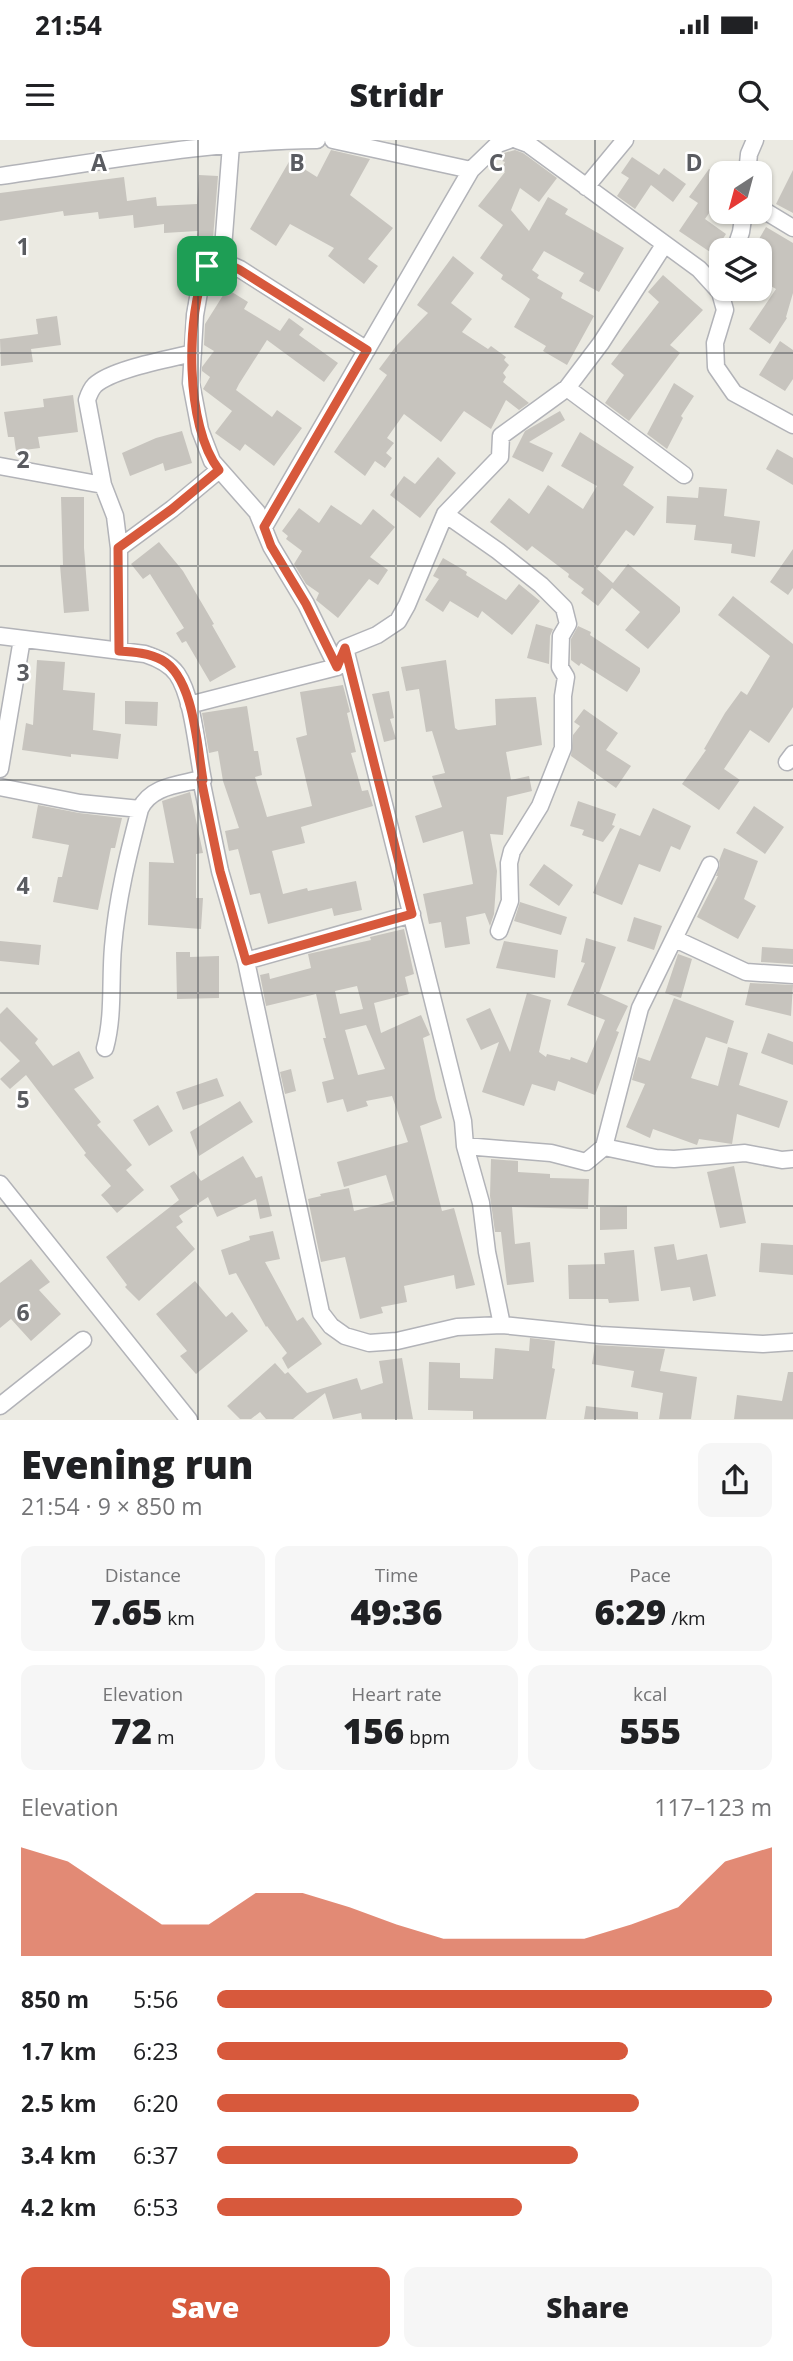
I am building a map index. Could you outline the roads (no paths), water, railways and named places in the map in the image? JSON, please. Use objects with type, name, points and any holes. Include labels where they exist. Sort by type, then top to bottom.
[{"type":"street","points":[[0,176],[146,153],[269,140],[317,140]]},
{"type":"street","points":[[333,140],[471,170]]},
{"type":"street","points":[[264,527],[471,170],[498,144],[509,140]]},
{"type":"street","points":[[517,140],[528,144],[709,279]]},
{"type":"street","points":[[586,187],[625,140]]},
{"type":"street","points":[[748,161],[755,140]]},
{"type":"street","points":[[222,261],[231,145]]},
{"type":"street","points":[[772,216],[793,229]]},
{"type":"street","points":[[337,667],[345,648],[377,635],[398,621],[445,514],[500,457],[501,436],[566,388],[600,343],[664,245]]},
{"type":"street","points":[[337,667],[306,604],[271,546],[257,512],[212,461],[200,430],[191,383],[201,281],[207,266],[222,261],[240,270],[367,350]]},
{"type":"street","points":[[723,301],[725,310],[715,343],[716,367],[734,393],[793,425]]},
{"type":"street","points":[[119,651],[115,516],[103,485],[88,411],[90,391],[110,376],[193,352]]},
{"type":"street","points":[[566,388],[684,475]]},
{"type":"street","points":[[0,466],[103,485]]},
{"type":"street","points":[[118,548],[172,509],[219,470]]},
{"type":"street","points":[[445,514],[541,585],[564,608],[568,624],[561,636],[560,667],[566,677],[563,696],[563,748],[540,806],[512,851],[509,863],[510,901],[499,931]]},
{"type":"street","points":[[0,636],[145,653],[162,660],[176,672],[186,690],[220,871],[246,961],[321,1313],[331,1326],[345,1336],[369,1343],[397,1341],[457,1327],[502,1325],[600,1335],[763,1344],[793,1342]]},
{"type":"street","points":[[0,769],[22,639]]},
{"type":"street","points":[[345,648],[463,1121],[465,1146],[481,1203],[487,1252],[502,1325]]},
{"type":"street","points":[[189,705],[337,667]]},
{"type":"street","points":[[105,1048],[112,1019],[111,977],[117,910],[124,868],[140,809],[144,800],[155,792],[201,779]]},
{"type":"street","points":[[0,787],[80,803],[140,809]]},
{"type":"street","points":[[465,1146],[551,1153],[586,1162],[604,1147],[640,1008],[710,865]]},
{"type":"street","points":[[246,961],[412,914]]},
{"type":"street","points":[[675,939],[746,972],[793,975]]},
{"type":"street","points":[[604,1147],[656,1158],[745,1153],[782,1160],[793,1159]]},
{"type":"street","points":[[0,1184],[189,1419]]},
{"type":"street","points":[[2,1402],[83,1340]]}]
